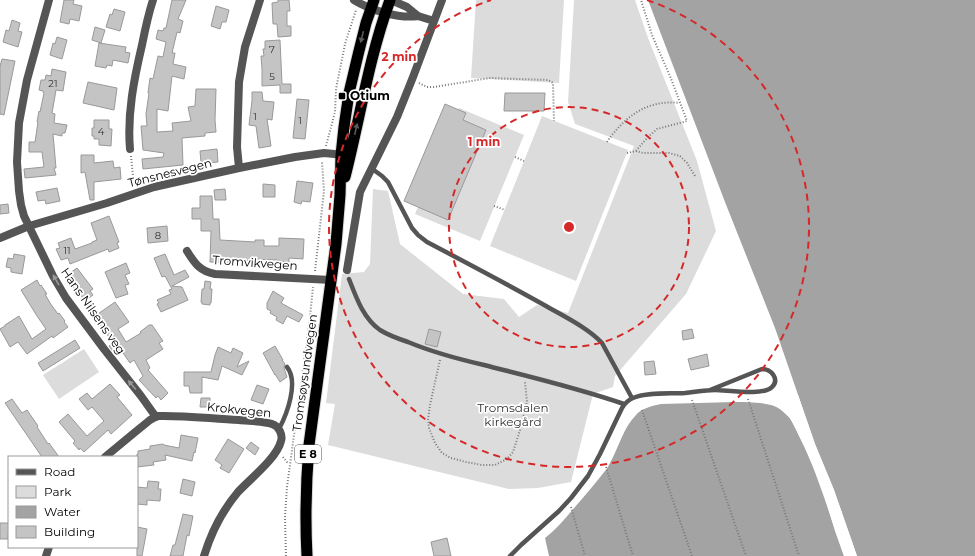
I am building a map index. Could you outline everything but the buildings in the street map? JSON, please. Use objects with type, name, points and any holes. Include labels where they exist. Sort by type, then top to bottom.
[{"type":"highway","name":"Tromsøysundvegen","points":[[346,155],[385,13],[391,0]]},
{"type":"highway","name":"Tromsøysundvegen","points":[[307,556],[305,514],[306,477],[309,445],[332,280],[340,195],[346,155],[349,93],[372,4]]},
{"type":"street","name":"Hans Nilsens veg","points":[[49,0],[22,104],[18,133],[18,191],[22,210],[53,276],[66,298],[156,417]]},
{"type":"street","points":[[130,149],[129,132],[133,89],[144,32],[153,0]]},
{"type":"street","points":[[240,168],[237,143],[239,82],[245,47],[260,0]]},
{"type":"street","points":[[354,0],[372,4],[385,13],[410,17],[418,16]]},
{"type":"street","points":[[391,0],[407,7],[418,16],[434,21]]},
{"type":"street","points":[[348,274],[360,192],[397,117],[442,0]]},
{"type":"street","name":"Tønsnesvegen","points":[[0,238],[29,226],[107,203],[154,187],[295,157],[324,153],[346,155]]},
{"type":"street","name":"Tromvikvegen","points":[[187,251],[197,266],[207,272],[216,274],[332,280]]},
{"type":"street","name":"Krokvegen","points":[[156,417],[173,416],[271,423],[279,429],[282,437],[282,441],[278,449],[269,461],[248,481],[223,512],[207,546],[204,556]]},
{"type":"street","points":[[106,456],[156,417]]},
{"type":"lane","points":[[371,168],[388,182],[412,228],[427,242],[494,277],[565,317],[595,336],[602,343],[632,398]]},
{"type":"lane","points":[[348,274],[363,311],[372,323],[381,330],[399,339],[441,354],[601,396],[624,404]]},
{"type":"lane","points":[[279,429],[289,404],[291,390],[292,376],[287,367]]},
{"type":"lane","points":[[510,556],[571,498],[597,460],[624,404],[632,398],[653,394],[685,393],[710,390],[759,392],[772,388],[775,378],[770,371],[762,369],[710,390]]},
{"type":"path","points":[[636,151],[647,138],[658,129],[687,121],[670,76],[652,35],[641,0]]},
{"type":"path","points":[[412,81],[426,87],[434,87],[490,78],[548,80],[553,83],[554,121]]},
{"type":"path","points":[[608,142],[617,129],[626,120],[642,110],[655,104],[669,102],[680,104]]},
{"type":"path","points":[[130,149],[134,193]]},
{"type":"path","points":[[627,153],[636,151],[643,153],[669,153],[680,156],[687,163],[695,176]]},
{"type":"path","points":[[515,157],[524,161]]},
{"type":"path","points":[[494,206],[504,210]]},
{"type":"path","points":[[441,354],[430,405],[428,420],[429,428],[435,443],[442,453],[451,458],[466,462],[482,465],[495,465],[507,459],[513,452],[527,402],[524,375]]},
{"type":"path","points":[[748,399],[799,556]]},
{"type":"path","points":[[692,400],[746,556]]},
{"type":"path","points":[[642,410],[692,556]]},
{"type":"path","points":[[606,467],[633,556]]},
{"type":"path","points":[[571,506],[585,556]]},
{"type":"green space","points":[[476,0],[564,0],[559,83],[471,78]]},
{"type":"green space","name":"Tromsdalen kirkegård","points":[[574,0],[635,0],[648,38],[697,161],[716,231],[686,294],[615,376],[613,387],[593,394],[571,482],[538,488],[509,489],[328,445],[335,404],[326,403],[342,274],[364,272],[370,264],[373,189],[388,191],[400,244],[463,294],[504,299],[519,317],[537,305],[568,313],[634,146],[575,124],[568,102]]},
{"type":"green space","points":[[459,108],[524,135],[480,241],[415,214]]},
{"type":"green space","points":[[542,116],[628,150],[576,281],[490,246]]},
{"type":"green space","points":[[84,349],[99,372],[59,399],[43,375]]},
{"type":"water","points":[[648,0],[975,0],[975,556],[857,556],[834,490],[815,444],[775,328]]},
{"type":"water","points":[[735,402],[770,405],[780,409],[790,418],[813,467],[844,556],[549,556],[545,538],[564,520],[606,470],[628,426],[638,413],[647,408],[661,404]]},
{"type":"pier","points":[[798,395],[857,556],[855,556],[814,445],[797,396]]},
{"type":"pier","points":[[781,407],[792,417],[812,456],[846,556],[844,556],[810,457],[790,418],[779,408]]},
{"type":"place","name":"Otium","points":[[342,96]]}]
